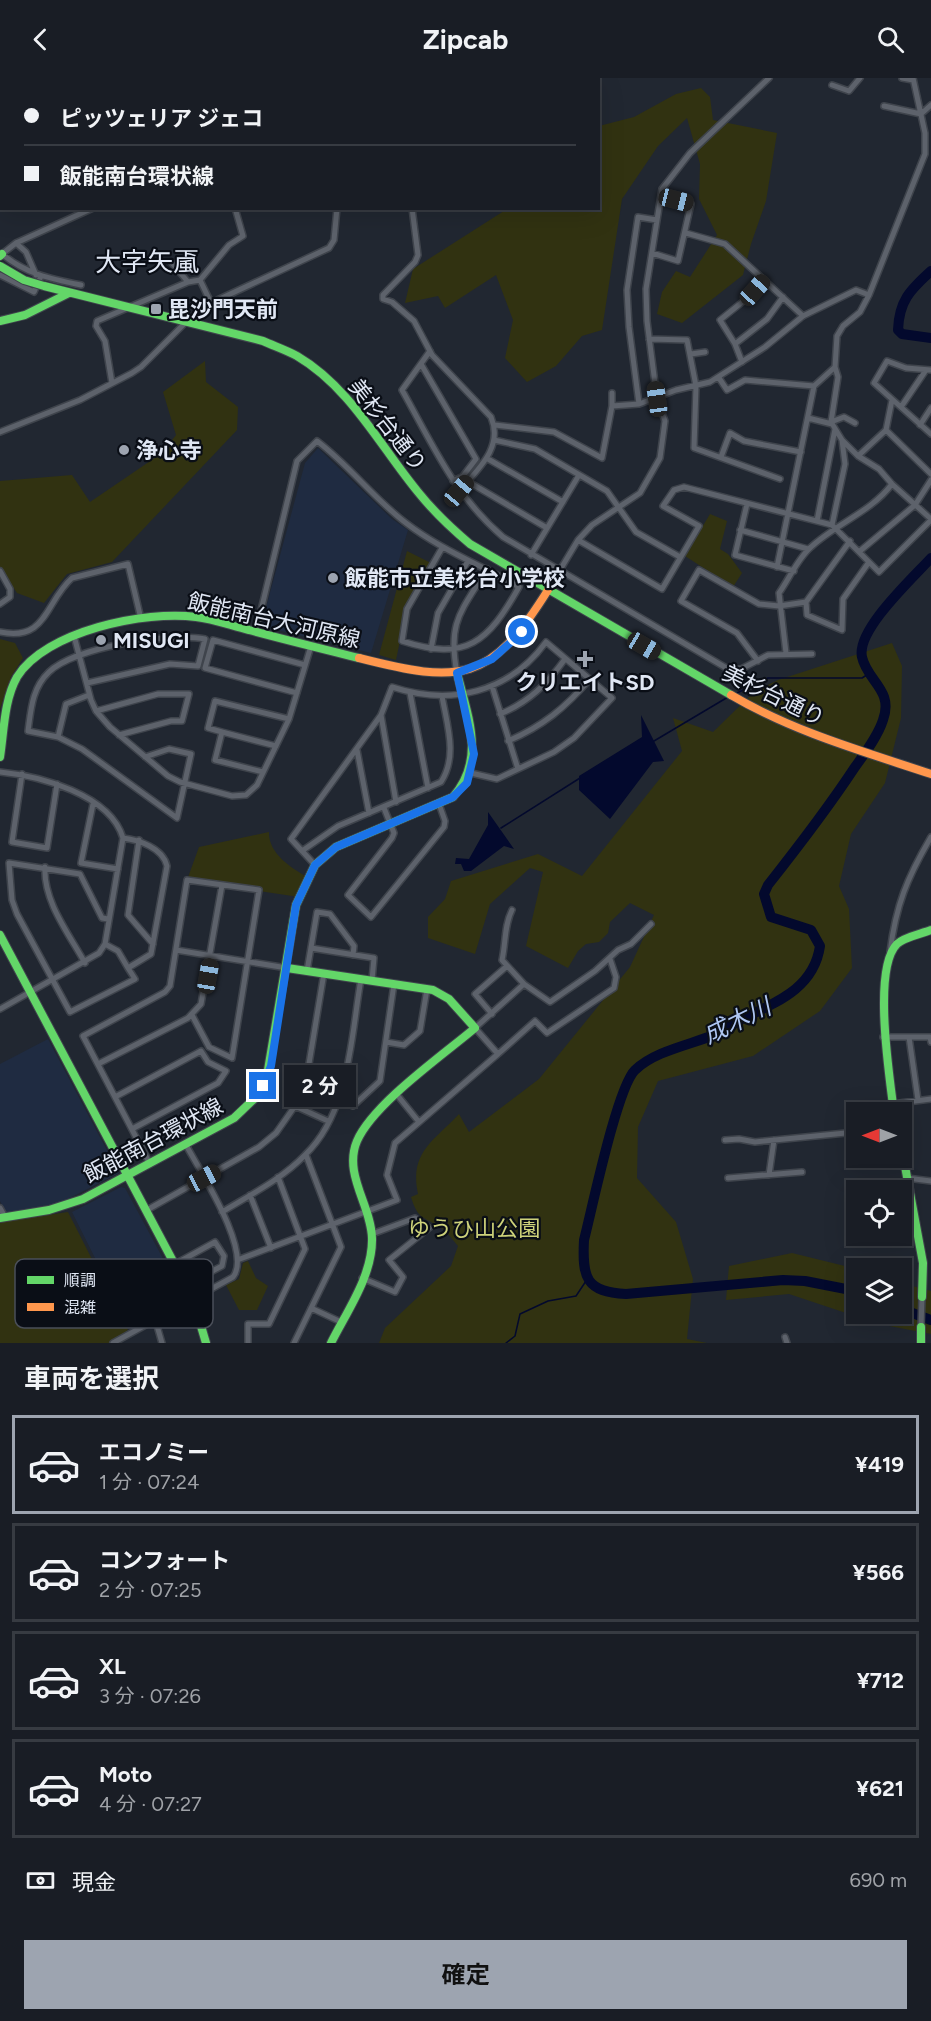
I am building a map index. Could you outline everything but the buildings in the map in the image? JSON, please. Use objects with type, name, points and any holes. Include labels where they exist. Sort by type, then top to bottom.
[{"type":"street","points":[[548,590],[578,540],[592,525],[640,493],[660,458],[665,421],[657,399],[649,339],[646,289],[662,189],[690,153],[769,78]]},
{"type":"street","points":[[832,85],[849,91],[860,78]]},
{"type":"street","points":[[817,521],[833,425],[838,377],[835,367],[837,336],[843,326],[860,312],[869,295],[924,158],[929,134],[921,114],[913,79],[902,78]]},
{"type":"street","points":[[921,114],[931,105]]},
{"type":"street","points":[[884,106],[921,114]]},
{"type":"street","points":[[652,253],[678,261],[691,204],[661,196]]},
{"type":"street","points":[[81,285],[38,276],[22,269],[1,255],[16,243],[89,210]]},
{"type":"street","points":[[112,383],[105,341],[96,326],[97,321],[188,282],[200,280],[229,245],[243,236],[236,210]]},
{"type":"street","points":[[0,432],[112,383],[141,367],[186,322],[211,303],[329,248],[334,240],[337,210]]},
{"type":"street","points":[[412,210],[418,255],[415,262],[382,295],[382,299],[392,302],[414,321],[430,351],[491,417],[495,425],[494,440],[488,459],[459,491]]},
{"type":"street","points":[[639,404],[628,327],[628,270],[638,217],[657,219]]},
{"type":"street","points":[[686,233],[724,244],[803,316]]},
{"type":"street","points":[[0,275],[34,292],[38,276],[26,252],[16,243]]},
{"type":"street","points":[[172,262],[188,282]]},
{"type":"street","name":"美杉台通り","points":[[0,266],[24,280],[44,286],[274,344],[316,367],[345,398],[443,523],[470,544],[743,704],[786,725],[931,774]]},
{"type":"street","points":[[200,280],[211,303]]},
{"type":"street","points":[[742,362],[735,344],[720,320],[746,299],[763,281]]},
{"type":"street","points":[[612,406],[639,404],[676,390],[719,378],[803,316],[856,290],[869,295]]},
{"type":"street","points":[[0,321],[25,315],[69,293]]},
{"type":"street","points":[[735,344],[767,318],[783,297]]},
{"type":"street","points":[[649,339],[687,340],[696,386],[694,448],[780,479]]},
{"type":"street","points":[[430,351],[402,390],[459,491],[477,515],[503,537],[728,669],[737,671],[768,655],[812,654]]},
{"type":"street","points":[[690,354],[705,352]]},
{"type":"street","points":[[928,370],[906,368],[887,361],[874,383],[931,434]]},
{"type":"street","points":[[421,364],[476,459],[464,476],[453,481]]},
{"type":"street","points":[[777,567],[790,513],[814,386],[835,367]]},
{"type":"street","points":[[901,407],[928,370]]},
{"type":"street","points":[[719,378],[727,390],[745,380],[814,386]]},
{"type":"street","points":[[495,425],[554,432],[602,458],[612,406],[612,393]]},
{"type":"street","points":[[858,456],[886,430],[892,400]]},
{"type":"street","points":[[920,425],[931,408]]},
{"type":"street","points":[[833,425],[844,417],[855,423]]},
{"type":"street","points":[[578,540],[662,589],[699,526],[663,506],[674,490],[684,487],[833,526],[879,572],[931,520],[879,469],[858,456],[842,440],[833,425],[808,418]]},
{"type":"street","points":[[886,430],[931,474]]},
{"type":"street","points":[[721,457],[730,433],[744,441],[801,452]]},
{"type":"street","points":[[494,440],[535,449],[607,491],[636,532],[680,557]]},
{"type":"street","points":[[833,526],[844,464],[842,440]]},
{"type":"street","points":[[255,631],[297,461],[318,441],[404,522],[442,548],[487,568],[519,587],[494,628],[469,645],[431,649],[402,641],[403,625],[407,609],[442,548]]},
{"type":"street","points":[[488,459],[563,502]]},
{"type":"street","points":[[531,555],[579,475]]},
{"type":"street","points":[[860,551],[915,505],[931,480]]},
{"type":"street","points":[[467,481],[547,528]]},
{"type":"street","points":[[786,653],[779,593],[808,549],[833,526],[879,501],[892,484]]},
{"type":"street","points":[[747,504],[735,555],[794,571]]},
{"type":"street","points":[[740,530],[808,549]]},
{"type":"street","points":[[850,541],[806,602],[807,615],[842,630],[843,600],[869,562]]},
{"type":"street","points":[[431,649],[438,613],[468,561]]},
{"type":"street","points":[[0,632],[23,633],[38,626],[72,578],[128,564],[141,619]]},
{"type":"street","points":[[315,865],[291,839],[381,714],[392,687],[410,693],[442,696],[462,693],[492,686],[505,681],[523,669],[546,642],[612,698],[574,738],[554,752],[497,779],[471,773],[474,754],[462,693],[457,673],[453,648],[455,625],[487,568]]},
{"type":"street","points":[[758,661],[746,641],[737,633],[681,601],[699,570],[759,604],[779,606],[806,602]]},
{"type":"street","points":[[0,571],[10,589],[10,597],[0,604]]},
{"type":"street","name":"飯能南台大河原線","points":[[0,757],[9,704],[18,676],[34,657],[50,645],[74,636],[141,619],[196,617],[413,672],[437,675],[457,673],[492,659],[508,647],[525,627],[548,590]]},
{"type":"street","points":[[74,636],[89,695],[96,711],[119,735],[168,776],[185,784],[240,796],[255,788],[289,720],[311,646]]},
{"type":"street","points":[[87,683],[170,664],[198,666],[205,639],[158,637],[79,656],[50,671],[34,694],[28,731],[58,737],[82,749],[177,818],[191,754],[169,749],[145,757]]},
{"type":"street","points":[[297,693],[206,668],[213,640],[305,665]]},
{"type":"street","points":[[500,714],[522,704],[538,691],[565,659]]},
{"type":"street","points":[[508,741],[534,730],[553,718],[569,704],[590,679]]},
{"type":"street","points":[[492,686],[518,769]]},
{"type":"street","points":[[410,693],[428,788]]},
{"type":"street","points":[[96,711],[158,694],[189,694],[182,722],[171,721],[119,735]]},
{"type":"street","points":[[58,737],[66,704],[89,695]]},
{"type":"street","points":[[302,851],[322,834],[441,782],[452,759],[442,696]]},
{"type":"street","points":[[276,746],[208,728],[215,700],[289,720]]},
{"type":"street","points":[[381,714],[396,802]]},
{"type":"street","points":[[222,732],[215,760],[263,772]]},
{"type":"street","points":[[357,750],[369,813]]},
{"type":"street","points":[[0,772],[22,774],[57,784],[93,804],[117,824],[123,838],[105,944],[99,953],[85,963],[0,1009]]},
{"type":"street","name":"飯能南台環状線","points":[[2,1218],[73,1203],[234,1118],[254,1099],[263,1086],[271,1066],[296,905],[315,865],[336,847],[439,804],[460,791],[471,773]]},
{"type":"street","points":[[22,774],[12,842],[47,848],[57,784]]},
{"type":"street","points":[[93,804],[81,863],[118,869]]},
{"type":"street","points":[[384,808],[392,838],[348,895],[371,917],[444,827],[445,821],[439,804]]},
{"type":"street","points":[[892,1102],[883,1037],[883,1006],[895,912],[916,862],[931,837]]},
{"type":"street","points":[[123,838],[139,840],[161,855],[167,866],[151,954],[128,968]]},
{"type":"street","points":[[139,840],[128,915],[153,944]]},
{"type":"street","points":[[105,944],[118,951],[135,979],[70,1012],[17,914],[9,884],[9,862],[80,874],[102,918],[108,919]]},
{"type":"street","points":[[45,867],[45,881],[50,899],[85,963]]},
{"type":"street","points":[[150,1164],[83,1036],[165,992],[170,986],[187,880],[259,890],[232,1058],[209,1047],[192,1015]]},
{"type":"street","points":[[98,1064],[192,1015],[204,996],[222,885]]},
{"type":"street","points":[[512,910],[506,924],[506,943],[502,960],[524,984],[550,1002],[638,938],[651,924]]},
{"type":"street","points":[[307,971],[317,912],[330,914],[354,946],[353,955]]},
{"type":"street","points":[[890,954],[898,943],[931,930]]},
{"type":"street","points":[[0,935],[172,1259]]},
{"type":"street","points":[[311,948],[374,958],[372,980]]},
{"type":"street","points":[[176,950],[427,989],[449,999],[498,1054]]},
{"type":"street","points":[[240,1259],[397,1200],[387,1175],[395,1143],[536,1021],[547,1033],[615,988],[616,977],[609,959]]},
{"type":"street","points":[[492,1014],[475,994],[507,966]]},
{"type":"street","points":[[324,973],[305,1088],[353,1106],[380,1081],[394,984]]},
{"type":"street","points":[[222,1212],[278,1177],[306,1155],[328,1121],[338,1100],[361,979]]},
{"type":"street","points":[[331,1343],[362,1278],[371,1249],[372,1234],[353,1172],[355,1146],[367,1123],[524,984]]},
{"type":"street","points":[[386,1042],[404,1045],[420,1031],[427,989]]},
{"type":"street","points":[[883,1037],[930,1037],[931,1042]]},
{"type":"street","points":[[909,1037],[918,1100]]},
{"type":"street","points":[[115,1097],[201,1051],[208,1062],[226,1071],[218,1083],[132,1129]]},
{"type":"street","points":[[398,1096],[419,1122]]},
{"type":"street","points":[[912,1102],[931,1099]]},
{"type":"street","points":[[147,1210],[259,1148],[276,1133],[295,1106],[328,1121]]},
{"type":"street","points":[[725,1140],[774,1140],[846,1133]]},
{"type":"street","points":[[769,1175],[774,1140]]},
{"type":"street","points":[[186,1145],[222,1212],[240,1259],[235,1275],[213,1288]]},
{"type":"street","points":[[294,1343],[341,1246],[306,1155]]},
{"type":"street","points":[[906,1168],[922,1263],[921,1343]]},
{"type":"street","points":[[728,1178],[802,1172]]},
{"type":"street","points":[[248,1343],[248,1324],[269,1324],[305,1249],[278,1177]]},
{"type":"street","points":[[908,1178],[931,1181]]},
{"type":"street","points":[[250,1195],[271,1248]]},
{"type":"street","points":[[0,1208],[2,1218]]},
{"type":"street","points":[[362,1278],[395,1292],[403,1278],[389,1260],[429,1228],[415,1218],[372,1234]]},
{"type":"street","points":[[184,1259],[215,1242],[224,1256],[222,1266],[213,1270]]},
{"type":"street","points":[[311,1308],[341,1322]]},
{"type":"street","points":[[113,1343],[138,1328]]},
{"type":"street","points":[[158,1328],[162,1343]]},
{"type":"street","points":[[202,1328],[206,1343]]},
{"type":"street","points":[[122,1337],[126,1343]]},
{"type":"shaded area","name":"飯能市立美杉台小学校","points":[[318,448],[392,519],[408,530],[371,653],[261,626],[305,463]]},
{"type":"shaded area","points":[[641,715],[664,761],[653,762],[610,819],[579,790],[579,776],[642,737]]},
{"type":"shaded area","points":[[488,812],[514,849],[504,846],[471,871],[464,871],[461,864],[455,864],[456,858],[469,859],[488,825]]},
{"type":"shaded area","points":[[48,1039],[119,1173],[60,1203],[6,1213],[0,1201],[0,1064]]},
{"type":"shaded area","points":[[121,1187],[125,1188],[163,1259],[96,1259],[72,1212]]},
{"type":"green space","points":[[701,88],[710,97],[713,120],[777,133],[766,201],[743,275],[682,323],[657,314],[662,292],[676,271],[690,277],[717,235],[699,199],[700,164],[687,118],[658,146],[622,199],[602,330],[582,336],[556,366],[527,382],[505,358],[513,320],[496,275],[445,308],[438,296],[405,303],[413,269],[505,210],[600,210],[600,126],[634,117],[676,94]]},
{"type":"green space","points":[[205,361],[206,382],[238,407],[237,430],[112,562],[67,574],[44,603],[17,593],[0,567],[0,481],[72,475],[90,502],[162,453],[176,435],[163,392]]},
{"type":"green space","points":[[710,514],[727,521],[720,549],[728,554],[742,573],[733,587],[685,556]]},
{"type":"green space","points":[[407,551],[431,563],[407,607],[396,660],[379,655]]},
{"type":"green space","points":[[0,639],[15,643],[23,658],[11,677],[0,709]]},
{"type":"green space","name":"ゆうひ山公園","points":[[892,643],[902,666],[901,718],[885,783],[851,834],[839,886],[849,909],[852,968],[820,1011],[753,1056],[658,1081],[638,1127],[637,1178],[676,1222],[693,1279],[687,1339],[707,1343],[379,1343],[385,1328],[451,1266],[458,1246],[443,1230],[419,1214],[411,1197],[418,1194],[416,1180],[420,1157],[459,1114],[469,1132],[539,1079],[630,967],[654,915],[630,903],[610,922],[608,933],[599,942],[586,944],[578,951],[568,968],[526,946],[543,872],[530,868],[490,904],[475,954],[428,938],[428,917],[445,899],[451,881],[538,854],[582,876],[682,751],[673,718],[713,732],[754,692],[778,680]]},
{"type":"green space","points":[[269,832],[272,847],[276,853],[307,877],[299,897],[187,880],[199,847]]},
{"type":"green space","points":[[68,1212],[92,1259],[15,1259],[15,1328],[127,1328],[128,1330],[109,1343],[0,1343],[0,1222]]},
{"type":"green space","points":[[792,1253],[846,1266],[846,1313],[789,1294],[726,1300],[729,1266]]},
{"type":"green space","points":[[248,1261],[256,1278],[268,1286],[257,1310],[239,1310],[226,1285],[239,1279],[243,1263]]},
{"type":"green space","points":[[912,1286],[931,1291],[931,1334],[879,1324],[912,1324]]},
{"type":"waterway","name":"成木川","points":[[931,271],[917,284],[903,304],[898,330],[902,334],[931,338]]},
{"type":"waterway","name":"成木川","points":[[846,1289],[805,1281],[783,1280],[626,1294],[613,1293],[602,1290],[589,1280],[584,1264],[584,1240],[613,1124],[628,1081],[635,1070],[652,1058],[718,1033],[780,1000],[792,992],[810,973],[820,946],[811,930],[771,917],[764,894],[768,885],[824,812],[878,732],[883,720],[885,701],[883,693],[865,665],[862,657],[863,646],[876,619],[931,558]]},
{"type":"waterway","points":[[735,694],[768,678],[862,678],[870,673]]},
{"type":"waterway","points":[[654,741],[728,697]]},
{"type":"waterway","points":[[501,828],[580,778]]},
{"type":"waterway","points":[[506,1343],[515,1336],[520,1314],[548,1301],[576,1296],[588,1278]]},
{"type":"waterway","name":"成木川","points":[[912,1313],[931,1320]]},
{"type":"traffic: fast","points":[[0,266],[24,280],[44,286]]},
{"type":"traffic: fast","points":[[44,286],[263,341],[297,356],[316,369],[349,401],[424,499],[470,544],[731,695]]},
{"type":"traffic: fast","points":[[0,321],[25,315],[69,293]]},
{"type":"traffic: fast","points":[[0,757],[9,696],[17,677],[31,661],[50,647],[98,627],[151,617],[196,617],[359,658]]},
{"type":"traffic: fast","points":[[0,1218],[49,1210],[83,1199],[234,1118],[254,1099],[267,1076],[296,905],[315,865],[336,847],[453,797],[463,783],[472,753],[472,737],[457,673]]},
{"type":"traffic: fast","points":[[893,1102],[885,1025],[885,976],[890,957],[897,944],[931,930]]},
{"type":"traffic: fast","points":[[0,935],[172,1259]]},
{"type":"traffic: fast","points":[[287,968],[433,990],[449,999],[475,1028],[393,1096],[365,1127],[357,1141],[353,1165],[370,1226],[371,1252],[364,1279],[331,1343]]},
{"type":"traffic: fast","points":[[905,1168],[923,1263],[922,1297]]},
{"type":"traffic: fast","points":[[921,1327],[921,1343]]},
{"type":"traffic: fast","points":[[202,1328],[206,1343]]},
{"type":"traffic: slow","points":[[359,658],[423,671],[448,672],[470,669],[490,659],[508,644],[548,590]]},
{"type":"traffic: slow","points":[[731,695],[804,730],[931,774]]},
{"type":"place","name":"毘沙門天前","points":[[156,309]]},
{"type":"place","name":"浄心寺","points":[[124,450]]},
{"type":"place","name":"飯能市立美杉台小学校","points":[[333,578]]},
{"type":"place","name":"MISUGI","points":[[101,640]]},
{"type":"place","name":"クリエイトSD","points":[[585,659]]},
{"type":"district","name":"大字矢颪","points":[[147,262]]},
{"type":"route","points":[[263,1086],[271,1066],[296,905],[306,879],[324,855],[336,847],[439,804],[453,797],[467,783],[474,754],[457,673],[479,666],[500,654],[522,632]]}]
